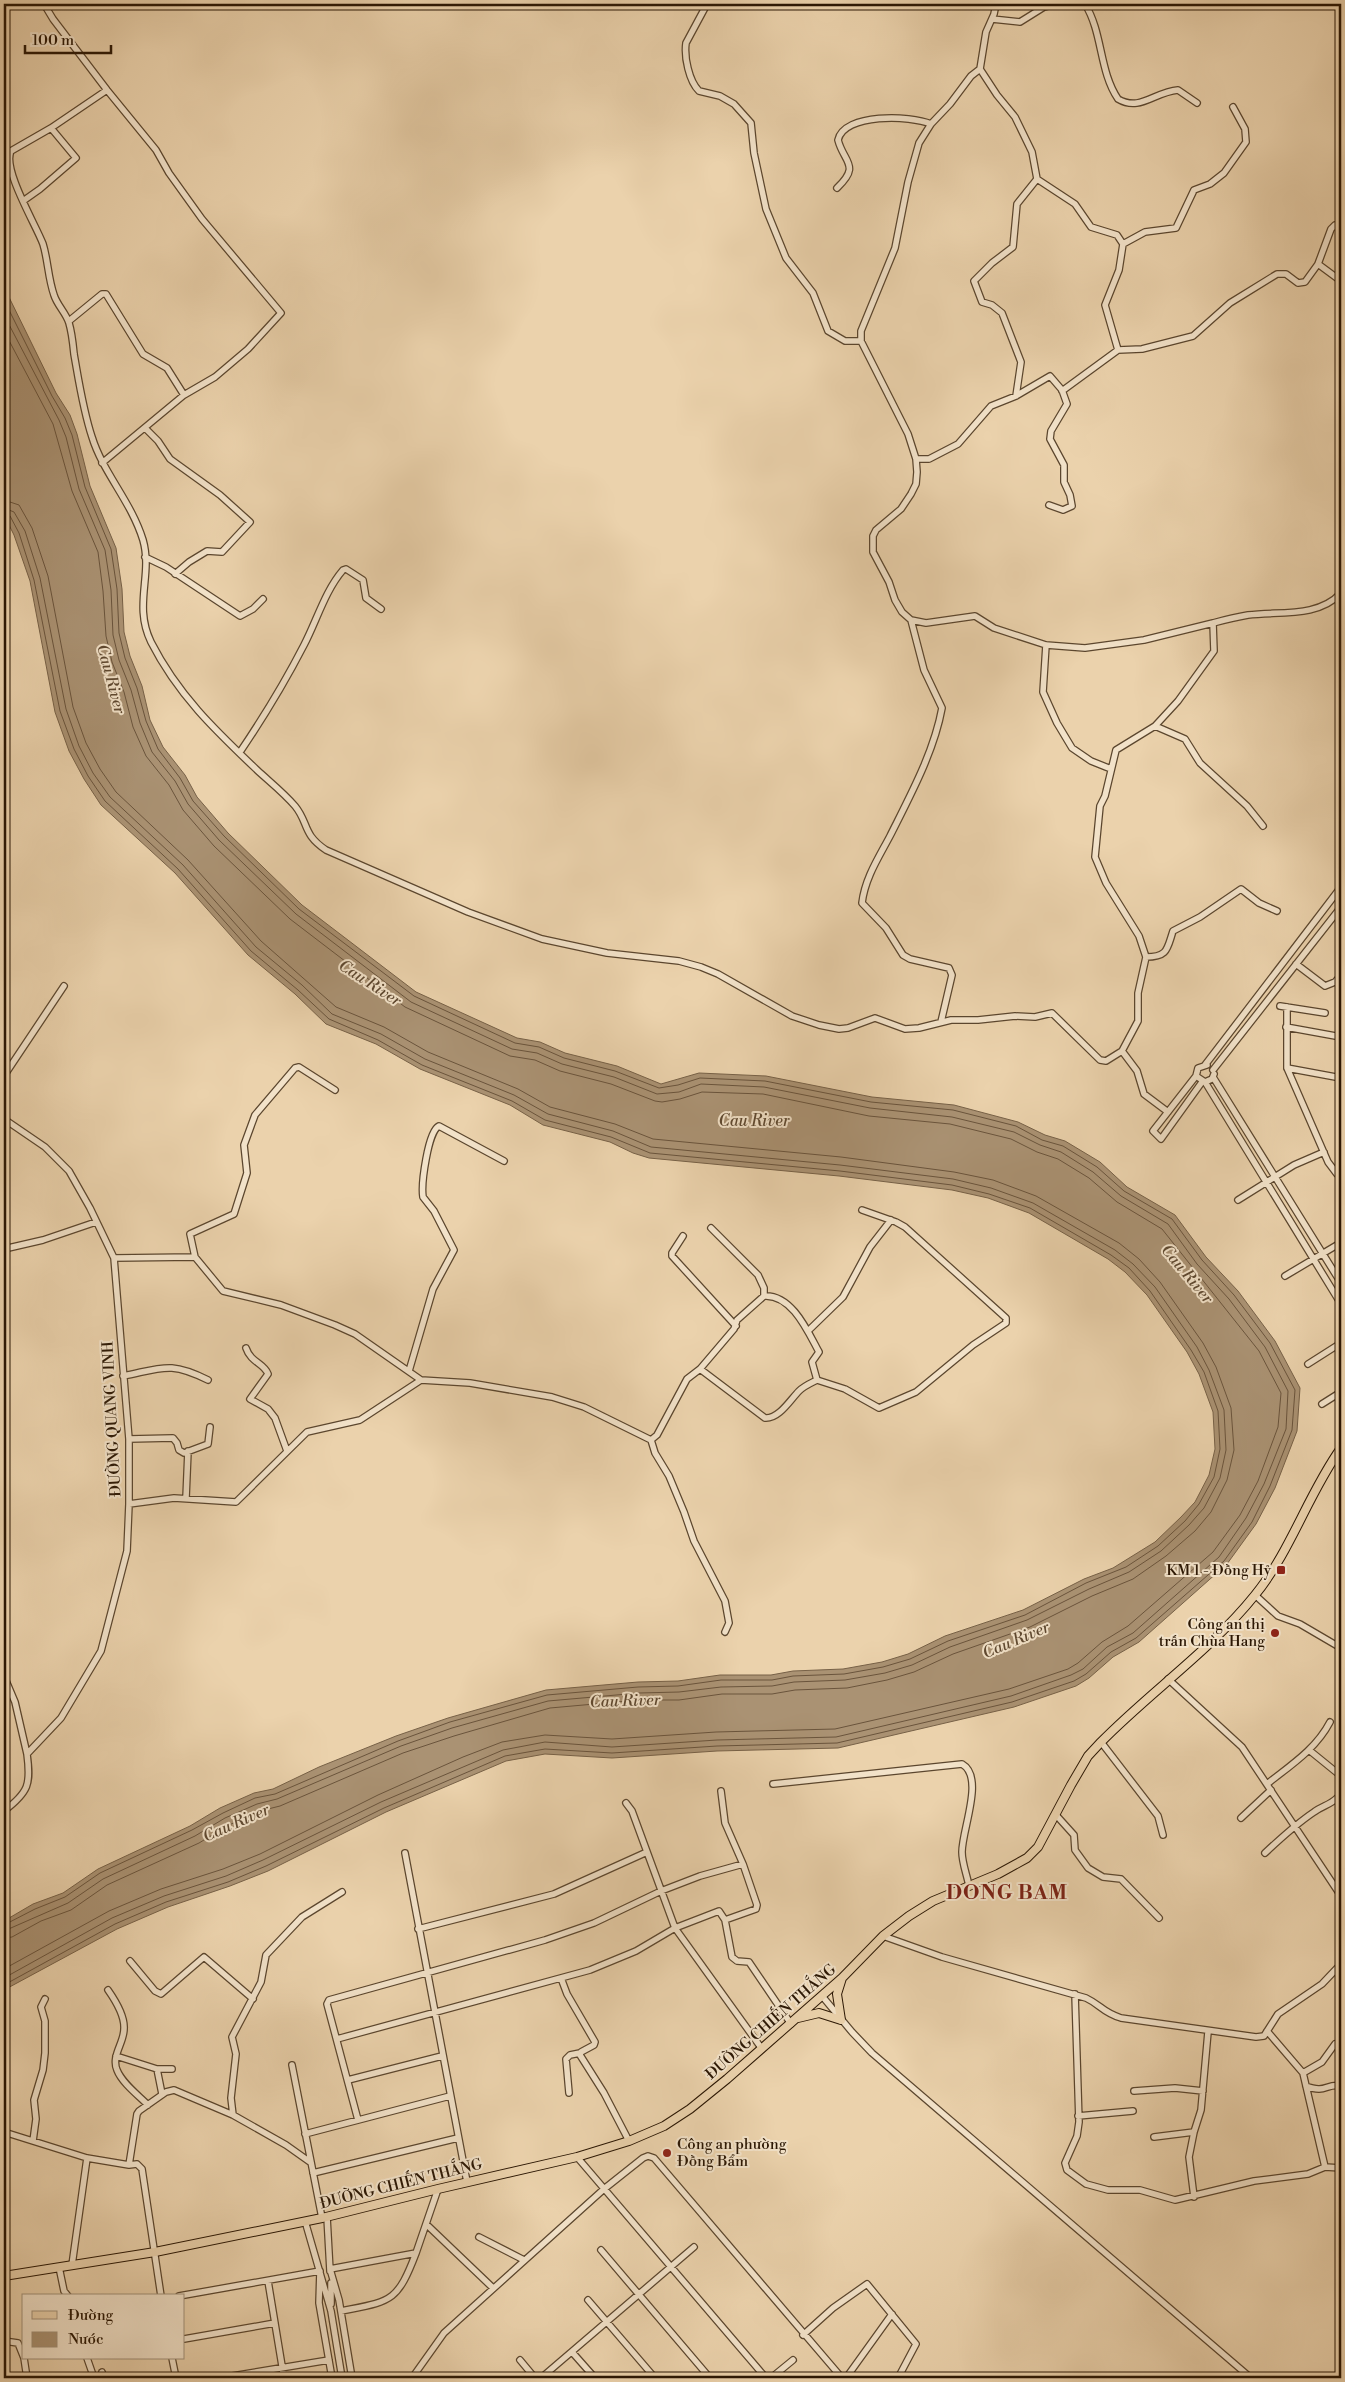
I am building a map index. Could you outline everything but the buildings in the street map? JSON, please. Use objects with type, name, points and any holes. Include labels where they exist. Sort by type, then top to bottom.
[{"type":"main road","name":"ĐƯỜNG CHIẾN THẮNG","points":[[4,2276],[155,2252],[305,2222],[577,2157],[629,2141],[664,2126],[690,2109],[762,2049],[842,1978],[883,1936],[922,1908],[1028,1858],[1038,1847],[1070,1785],[1088,1756],[1240,1612],[1255,1595],[1276,1562],[1324,1473],[1341,1448]]},
{"type":"main road","points":[[794,2021],[819,2013],[841,2020],[837,1994],[842,1978]]},
{"type":"street","points":[[44,4],[107,90],[156,150],[169,173],[202,219],[281,313],[248,349],[215,377],[184,395],[102,463]]},
{"type":"street","points":[[707,4],[686,43],[685,50],[692,79],[700,90],[720,96],[734,104],[748,118],[751,124],[754,153],[766,209],[786,258],[812,293],[828,331],[847,342],[860,340]]},
{"type":"street","points":[[996,4],[992,20],[986,32],[980,69],[995,93],[1015,116],[1032,152],[1037,179],[1075,204],[1091,227],[1117,235],[1123,244],[1119,270],[1105,305],[1118,350]]},
{"type":"street","points":[[992,20],[1015,23],[1044,7],[1056,4]]},
{"type":"street","points":[[1085,4],[1095,22],[1101,56],[1118,98],[1131,105],[1139,104],[1164,92],[1178,90],[1197,103]]},
{"type":"street","points":[[941,1022],[952,974],[949,968],[910,959],[903,954],[886,928],[862,903],[874,864],[928,755],[942,708],[924,670],[910,620],[896,600],[871,544],[876,530],[891,519],[911,494],[916,484],[916,459],[908,434],[860,340],[861,331],[895,248],[908,182],[919,143],[931,124],[950,104],[971,76],[980,69]]},
{"type":"street","points":[[107,90],[51,128],[11,152],[9,155],[16,187],[42,243],[54,294],[69,322],[86,418],[102,463],[128,502],[143,540],[145,557],[144,596],[141,608],[144,626],[150,640],[190,703],[295,805],[306,829],[317,844],[326,850],[468,912],[542,940],[607,952],[679,961],[701,967],[718,974],[792,1016],[819,1025],[839,1029],[848,1028],[875,1018],[905,1029],[919,1028],[941,1022],[1015,1016],[1035,1017],[1052,1013],[1100,1060],[1106,1061],[1122,1051],[1138,1021],[1138,993],[1146,957],[1139,936],[1106,883],[1095,857],[1099,811],[1116,750],[1155,726],[1178,701],[1211,656],[1215,644],[1213,623]]},
{"type":"street","points":[[1123,244],[1145,232],[1176,228],[1194,190],[1210,184],[1226,171],[1246,142],[1245,129],[1233,107]]},
{"type":"street","points":[[837,188],[844,181],[850,168],[850,163],[838,140],[842,131],[863,122],[884,117],[917,119],[931,124]]},
{"type":"street","points":[[22,201],[40,189],[76,158],[51,128]]},
{"type":"street","points":[[1016,396],[1021,362],[1002,313],[992,305],[982,302],[974,281],[1012,247],[1018,202],[1037,179]]},
{"type":"street","points":[[1062,391],[1118,350],[1142,349],[1193,336],[1230,303],[1277,274],[1286,274],[1302,284],[1308,280],[1318,264],[1331,229],[1335,225],[1341,225]]},
{"type":"street","points":[[1318,264],[1341,281]]},
{"type":"street","points":[[69,322],[102,294],[106,294],[143,354],[166,368],[184,395]]},
{"type":"street","points":[[916,459],[929,459],[958,444],[991,406],[1016,396],[1050,376],[1062,391],[1067,406],[1051,432],[1050,439],[1064,465],[1064,486],[1070,495],[1072,506],[1063,510],[1049,505]]},
{"type":"street","points":[[145,428],[158,440],[170,459],[220,495],[250,522],[222,552],[208,551],[189,562],[175,574]]},
{"type":"street","points":[[145,557],[240,616],[253,609],[263,599]]},
{"type":"street","points":[[240,752],[265,714],[304,645],[330,587],[343,570],[346,569],[363,580],[366,598],[381,609]]},
{"type":"street","points":[[910,620],[926,623],[975,616],[994,628],[1046,645],[1090,647],[1144,640],[1248,615],[1285,614],[1329,605],[1341,593]]},
{"type":"street","points":[[1046,645],[1043,692],[1057,724],[1072,748],[1091,761],[1112,769]]},
{"type":"street","points":[[1155,726],[1185,739],[1200,763],[1247,806],[1263,826]]},
{"type":"street","points":[[1341,887],[1206,1065],[1198,1068],[1196,1076],[1153,1132],[1161,1139],[1203,1082],[1213,1073],[1341,906]]},
{"type":"street","points":[[1146,957],[1155,957],[1169,947],[1172,931],[1200,917],[1242,889],[1259,904],[1276,911]]},
{"type":"street","points":[[1296,964],[1325,986],[1335,982],[1341,974]]},
{"type":"street","points":[[4,1076],[64,986]]},
{"type":"street","points":[[1280,1006],[1325,1013]]},
{"type":"street","points":[[1287,1007],[1287,1068],[1324,1152],[1337,1174],[1341,1174]]},
{"type":"street","points":[[1286,1028],[1341,1037]]},
{"type":"street","points":[[1122,1051],[1137,1071],[1144,1094],[1168,1112]]},
{"type":"street","points":[[1206,1065],[1213,1073],[1341,1282]]},
{"type":"street","points":[[334,1090],[299,1067],[295,1068],[257,1111],[244,1145],[248,1173],[234,1214],[190,1234],[195,1257],[223,1291],[281,1305],[335,1325],[355,1334],[421,1380],[470,1383],[552,1397],[584,1407],[651,1440]]},
{"type":"street","points":[[1287,1068],[1341,1078]]},
{"type":"street","points":[[1196,1076],[1203,1082],[1341,1304]]},
{"type":"street","name":"ĐƯỜNG QUANG VINH","points":[[4,1119],[45,1147],[59,1160],[78,1184],[114,1258],[129,1439],[129,1504],[126,1551],[100,1651],[61,1718],[27,1754]]},
{"type":"street","points":[[409,1371],[433,1289],[454,1250],[434,1211],[423,1197],[429,1142],[436,1127],[439,1126],[504,1161]]},
{"type":"street","points":[[1238,1200],[1294,1165],[1324,1152]]},
{"type":"street","points":[[700,1369],[767,1419],[786,1406],[800,1390],[817,1380],[845,1389],[877,1407],[883,1407],[916,1392],[974,1345],[1006,1323],[1006,1318],[989,1301],[913,1233],[892,1220],[862,1210]]},
{"type":"street","points":[[808,1331],[843,1298],[870,1248],[892,1220]]},
{"type":"street","points":[[4,1248],[43,1240],[96,1222]]},
{"type":"street","points":[[651,1440],[657,1435],[687,1379],[700,1369],[736,1326],[737,1320],[764,1296],[764,1288],[758,1274],[711,1228]]},
{"type":"street","points":[[683,1236],[672,1256],[736,1326]]},
{"type":"street","points":[[1285,1276],[1337,1244]]},
{"type":"street","points":[[114,1258],[190,1255],[195,1257]]},
{"type":"street","points":[[764,1296],[778,1298],[789,1306],[808,1331],[819,1352],[812,1362],[817,1380]]},
{"type":"street","points":[[1308,1364],[1341,1344]]},
{"type":"street","points":[[246,1348],[249,1357],[264,1368],[268,1374],[250,1399],[268,1409],[275,1418],[287,1451]]},
{"type":"street","points":[[123,1376],[173,1367],[188,1370],[208,1380]]},
{"type":"street","points":[[129,1504],[160,1499],[186,1498],[236,1502],[309,1431],[360,1420],[421,1380]]},
{"type":"street","points":[[1322,1404],[1341,1392]]},
{"type":"street","points":[[129,1439],[173,1438],[181,1452],[188,1452],[208,1444],[210,1427]]},
{"type":"street","points":[[651,1440],[654,1453],[668,1476],[694,1541],[725,1601],[729,1623],[725,1632]]},
{"type":"street","points":[[186,1498],[188,1452]]},
{"type":"street","points":[[1255,1595],[1278,1616],[1300,1624],[1341,1648]]},
{"type":"street","points":[[4,1676],[16,1705],[30,1777],[27,1788],[4,1811]]},
{"type":"street","points":[[1168,1679],[1238,1742],[1341,1896]]},
{"type":"street","points":[[1241,1818],[1269,1787],[1321,1739],[1330,1722]]},
{"type":"street","points":[[1101,1742],[1158,1816],[1163,1835]]},
{"type":"street","points":[[1310,1750],[1341,1776]]},
{"type":"street","points":[[773,1784],[962,1764],[968,1767],[973,1781],[962,1853],[969,1886]]},
{"type":"street","points":[[721,1791],[725,1823],[743,1864],[758,1908],[725,1920]]},
{"type":"street","points":[[1265,1853],[1295,1826],[1316,1810],[1329,1805],[1337,1798]]},
{"type":"street","points":[[626,1803],[632,1810],[674,1928],[762,2049]]},
{"type":"street","points":[[1056,1815],[1074,1835],[1075,1850],[1088,1868],[1103,1877],[1121,1879],[1160,1918]]},
{"type":"street","points":[[418,1929],[554,1894],[647,1852]]},
{"type":"street","points":[[405,1853],[426,1973],[467,2182]]},
{"type":"street","points":[[358,2120],[327,2004],[329,2000],[545,1940],[594,1924],[661,1891],[700,1876],[743,1864]]},
{"type":"street","points":[[233,2115],[232,2098],[236,2054],[232,2037],[261,1982],[268,1951],[302,1917],[342,1892]]},
{"type":"street","points":[[337,2039],[590,1970],[636,1951],[674,1928],[719,1911],[725,1920],[732,1957],[737,1961],[750,1962],[794,2021]]},
{"type":"street","points":[[883,1936],[942,1957],[1075,1994],[1092,2000],[1104,2012],[1112,2015],[1208,2032],[1256,2037],[1264,2036],[1278,2014],[1322,1984],[1341,1964]]},
{"type":"street","points":[[130,1961],[155,1991],[161,1994],[204,1957],[253,1999]]},
{"type":"street","points":[[561,1978],[567,1994],[595,2042],[594,2045],[580,2053],[567,2056],[569,2093]]},
{"type":"street","points":[[108,1990],[119,2008],[125,2027],[116,2056],[116,2068],[119,2075],[148,2105]]},
{"type":"street","points":[[1075,1994],[1078,2116],[1076,2136],[1065,2163],[1067,2170],[1075,2178],[1099,2188],[1140,2190],[1170,2200],[1254,2181],[1308,2174],[1325,2167],[1341,2168]]},
{"type":"street","points":[[822,1996],[841,2020],[872,2052],[1251,2378]]},
{"type":"street","points":[[33,2141],[36,2120],[34,2100],[43,2070],[45,2053],[45,2021],[42,2008],[45,1999]]},
{"type":"street","points":[[1267,2031],[1303,2073],[1325,2167]]},
{"type":"street","points":[[1194,2196],[1189,2166],[1194,2132],[1200,2115],[1208,2032]]},
{"type":"street","points":[[1303,2073],[1325,2059],[1334,2044]]},
{"type":"street","points":[[580,2053],[629,2141]]},
{"type":"street","points":[[116,2056],[156,2069],[172,2069]]},
{"type":"street","points":[[348,2080],[442,2056]]},
{"type":"street","points":[[292,2065],[312,2173],[325,2217],[330,2269],[330,2311]]},
{"type":"street","points":[[156,2069],[162,2094]]},
{"type":"street","points":[[1306,2086],[1320,2090],[1335,2085],[1341,2086]]},
{"type":"street","points":[[1134,2091],[1175,2088],[1203,2091]]},
{"type":"street","points":[[129,2164],[137,2114],[162,2094],[174,2090],[233,2115],[286,2145],[310,2162]]},
{"type":"street","points":[[305,2134],[450,2096]]},
{"type":"street","points":[[1078,2116],[1133,2111]]},
{"type":"street","points":[[4,2132],[88,2158],[137,2164],[142,2169],[161,2294]]},
{"type":"street","points":[[1154,2137],[1194,2132]]},
{"type":"street","points":[[312,2173],[458,2138]]},
{"type":"street","points":[[412,2378],[444,2333],[604,2190],[648,2156],[654,2158],[842,2378]]},
{"type":"street","points":[[577,2157],[766,2378]]},
{"type":"street","points":[[72,2265],[88,2158]]},
{"type":"street","points":[[341,2312],[382,2303],[404,2284],[438,2189]]},
{"type":"street","points":[[305,2222],[330,2311],[342,2378]]},
{"type":"street","points":[[426,2224],[493,2288]]},
{"type":"street","points":[[479,2237],[524,2260]]},
{"type":"street","points":[[541,2378],[694,2247]]},
{"type":"street","points":[[601,2250],[710,2378]]},
{"type":"street","points":[[330,2269],[416,2252]]},
{"type":"street","points":[[58,2267],[66,2294]]},
{"type":"street","points":[[330,2269],[341,2312],[352,2378]]},
{"type":"street","points":[[185,2295],[320,2271]]},
{"type":"street","points":[[320,2271],[319,2303],[332,2378]]},
{"type":"street","points":[[268,2281],[284,2378]]},
{"type":"street","points":[[804,2335],[833,2308],[867,2284],[916,2344],[898,2378]]},
{"type":"street","points":[[588,2300],[655,2378]]},
{"type":"street","points":[[846,2378],[892,2314]]},
{"type":"street","points":[[185,2339],[275,2323]]},
{"type":"street","points":[[4,2340],[18,2342],[22,2353]]},
{"type":"street","points":[[572,2352],[595,2378]]},
{"type":"street","points":[[24,2360],[27,2378]]},
{"type":"street","points":[[88,2360],[94,2378]]},
{"type":"street","points":[[172,2360],[176,2378]]},
{"type":"street","points":[[220,2378],[238,2377],[329,2360]]},
{"type":"street","points":[[520,2360],[535,2378]]},
{"type":"street","points":[[772,2378],[793,2360]]},
{"type":"street","points":[[102,2372],[104,2378]]},
{"type":"water","name":"Cau River","points":[[4,287],[56,393],[70,415],[77,434],[90,486],[116,548],[122,589],[124,632],[130,656],[142,686],[150,720],[163,747],[185,775],[197,797],[228,833],[302,905],[416,992],[517,1038],[540,1042],[565,1053],[617,1066],[661,1084],[699,1073],[766,1076],[872,1097],[954,1105],[1018,1122],[1045,1135],[1065,1141],[1100,1162],[1127,1187],[1175,1215],[1206,1257],[1238,1291],[1275,1341],[1300,1388],[1297,1431],[1275,1488],[1256,1524],[1227,1564],[1139,1642],[1113,1657],[1089,1678],[1076,1686],[1014,1707],[838,1748],[717,1751],[612,1758],[545,1754],[506,1761],[386,1812],[268,1871],[168,1907],[117,1929],[4,1990],[4,1921],[33,1904],[63,1893],[98,1869],[190,1826],[220,1808],[254,1793],[273,1789],[319,1767],[396,1736],[448,1718],[546,1690],[638,1682],[678,1681],[720,1675],[771,1675],[793,1671],[843,1669],[882,1662],[908,1654],[945,1636],[1023,1610],[1084,1579],[1113,1568],[1155,1542],[1195,1502],[1209,1475],[1215,1449],[1213,1412],[1199,1374],[1187,1352],[1147,1295],[1125,1272],[1108,1259],[1029,1213],[988,1198],[952,1190],[839,1176],[649,1158],[610,1142],[543,1125],[510,1105],[420,1069],[376,1044],[326,1024],[295,994],[248,955],[175,873],[101,805],[69,751],[55,712],[30,581],[14,535],[4,515]]},
{"type":"place","name":"KM 1 - Đồng Hỷ","points":[[1281,1570]]},
{"type":"place","name":"Công an thị trấn Chùa Hang","points":[[1275,1633]]},
{"type":"place","name":"Công an phường Đồng Bẩm","points":[[667,2153]]},
{"type":"district","name":"DONG BAM","points":[[1007,1893]]}]
